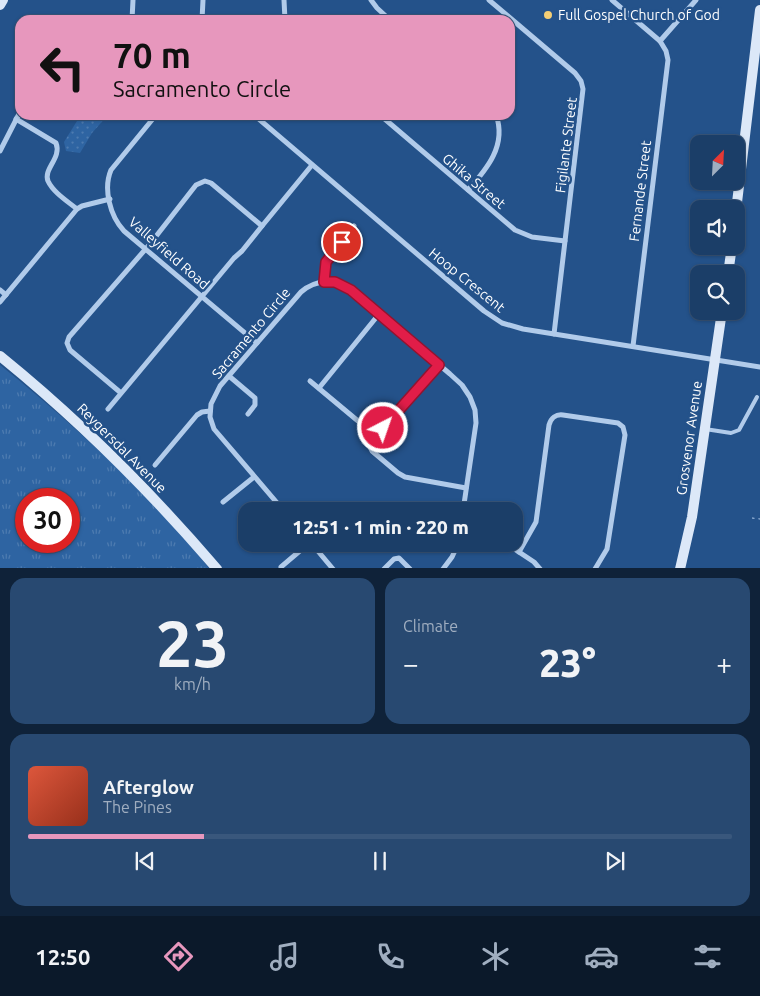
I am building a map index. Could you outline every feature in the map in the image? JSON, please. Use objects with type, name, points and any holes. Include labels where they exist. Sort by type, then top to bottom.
[{"type":"street","points":[[0,5],[3,0]]},
{"type":"street","points":[[132,15],[133,0]]},
{"type":"street","points":[[202,15],[203,0]]},
{"type":"street","points":[[284,0],[285,15]]},
{"type":"street","points":[[371,0],[385,15]]},
{"type":"street","name":"Figilante Street","points":[[489,0],[507,15]]},
{"type":"street","points":[[612,0],[660,41],[696,0]]},
{"type":"street","points":[[744,135],[755,89],[760,10]]},
{"type":"street","name":"Figilante Street","points":[[515,22],[575,73],[583,85],[584,94],[554,334]]},
{"type":"street","name":"Fernande Street","points":[[633,346],[667,64],[666,51],[660,41]]},
{"type":"street","points":[[0,151],[16,120]]},
{"type":"street","points":[[18,120],[56,143],[58,153],[48,173],[48,178],[56,192],[77,209]]},
{"type":"street","name":"Valleyfield Road","points":[[151,120],[111,170],[107,185],[114,218],[120,227],[145,249],[257,343]]},
{"type":"street","name":"Hoop Crescent","points":[[260,120],[490,315],[502,323],[516,328],[760,367]]},
{"type":"street","name":"Ghika Street","points":[[386,120],[519,232],[532,237],[565,241]]},
{"type":"street","points":[[468,190],[488,167],[495,154],[499,131],[497,120]]},
{"type":"street","points":[[108,408],[312,165]]},
{"type":"street","points":[[121,393],[70,350],[68,340],[98,301],[106,296],[177,211],[183,200],[201,182],[211,183],[262,226]]},
{"type":"street","points":[[0,302],[77,209],[110,199]]},
{"type":"street","points":[[354,226],[326,262],[324,282],[335,282],[346,286],[439,365],[466,391],[475,410],[476,423],[464,502]]},
{"type":"street","name":"Sacramento Circle","points":[[210,411],[213,398],[229,376],[301,292],[312,285],[324,282]]},
{"type":"street","points":[[0,290],[6,295]]},
{"type":"street","points":[[318,388],[380,314]]},
{"type":"street","name":"Grosvenor Avenue","points":[[680,568],[690,530],[721,320]]},
{"type":"street","name":"Reygersdal Avenue","points":[[0,356],[45,393],[102,446],[217,568]]},
{"type":"street","points":[[439,365],[370,444],[372,451],[402,475],[466,488]]},
{"type":"street","points":[[229,376],[255,398],[255,405],[248,414]]},
{"type":"street","points":[[310,380],[364,426],[374,438]]},
{"type":"street","points":[[155,464],[197,415],[210,411],[212,423],[218,435],[276,502]]},
{"type":"street","points":[[523,545],[536,522],[549,425],[552,419],[557,415],[563,415],[618,423],[625,430],[624,444],[607,548],[595,568]]},
{"type":"street","points":[[223,502],[254,477]]},
{"type":"street","points":[[281,567],[300,552]]},
{"type":"street","points":[[318,552],[333,568]]},
{"type":"street","points":[[443,568],[454,552]]},
{"type":"street","points":[[519,552],[540,568]]},
{"type":"street","points":[[384,568],[397,558],[401,559],[410,568]]},
{"type":"lane","points":[[705,429],[731,433],[739,430],[757,397]]},
{"type":"path","points":[[752,518],[760,519]]},
{"type":"green space","points":[[103,120],[92,133],[80,153],[66,151],[64,142],[77,121]]},
{"type":"green space","points":[[0,365],[56,411],[110,461],[186,540],[209,568],[0,568]]},
{"type":"place","name":"Full Gospel Church of God","points":[[548,15]]},
{"type":"route","points":[[342,242],[326,262],[324,282],[335,282],[346,286],[439,365],[383,428]]}]
